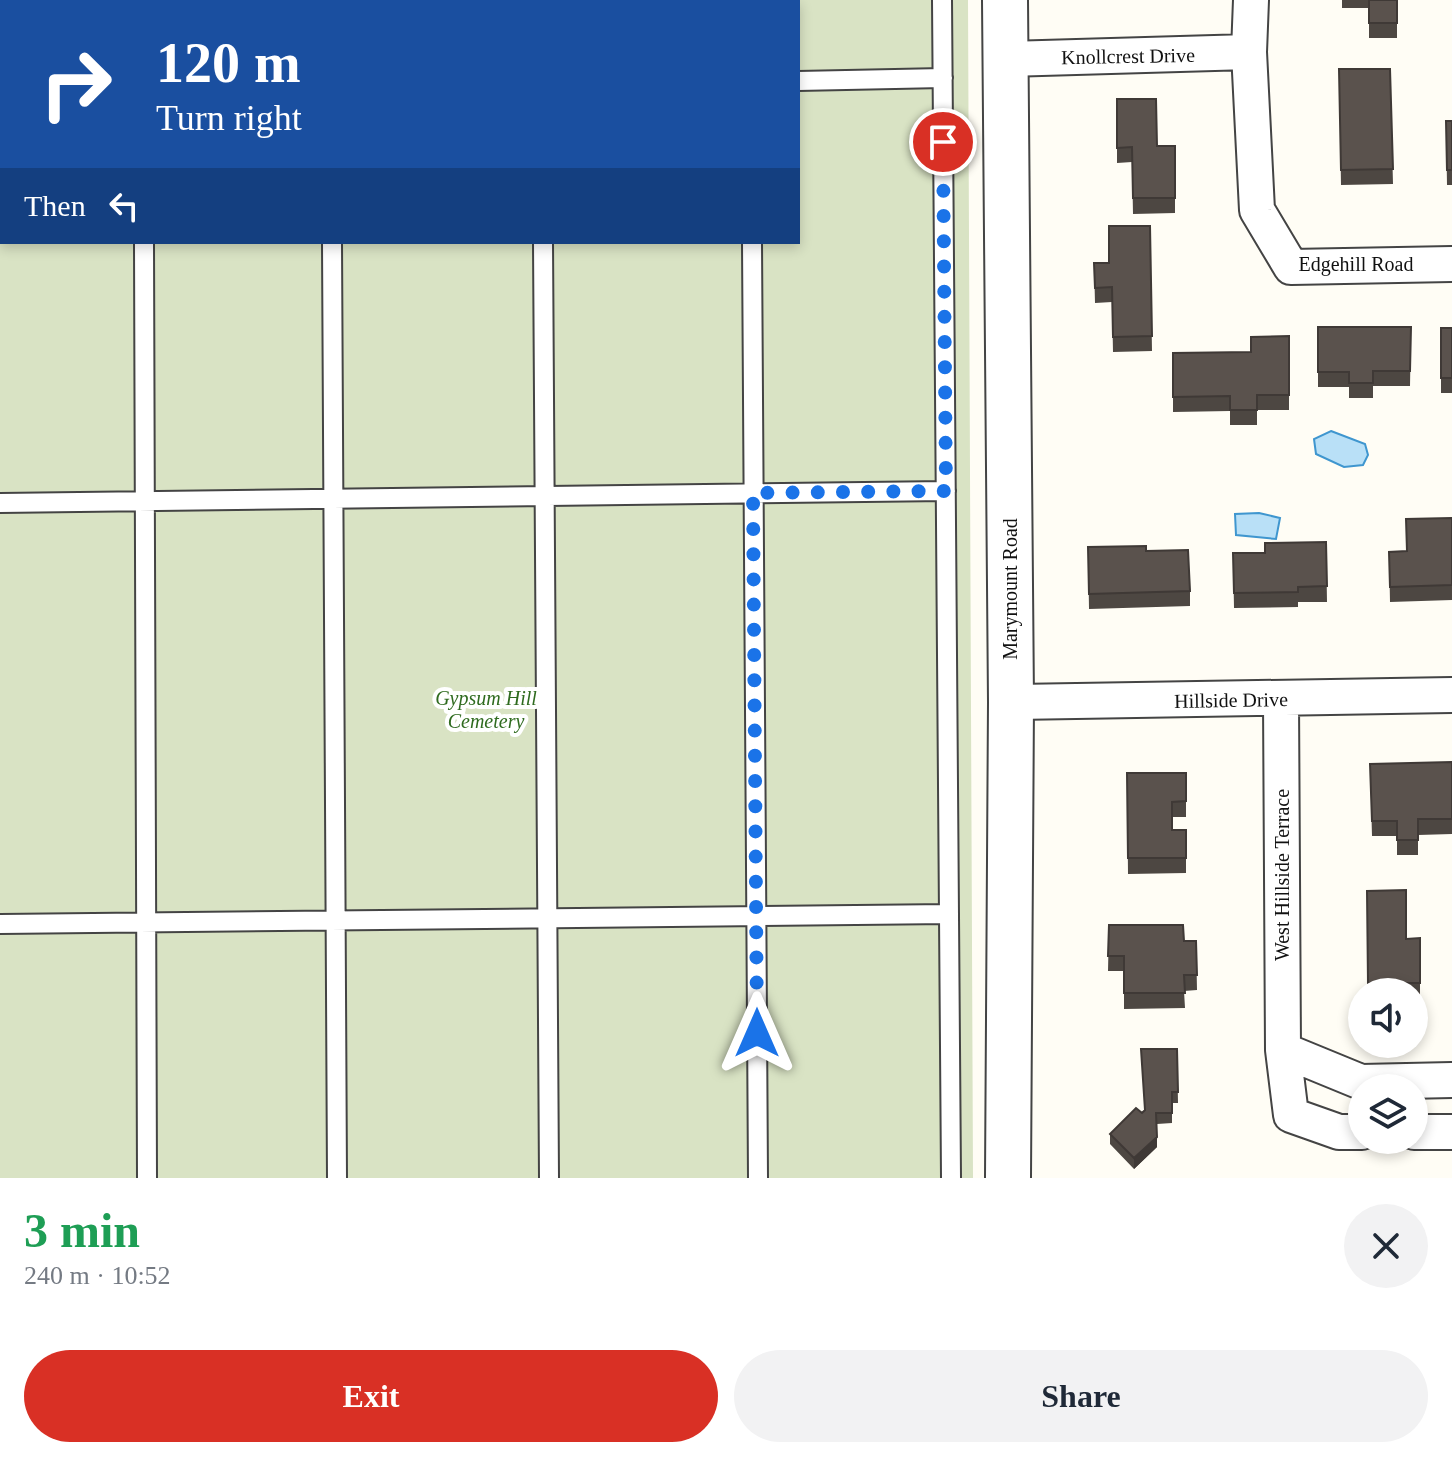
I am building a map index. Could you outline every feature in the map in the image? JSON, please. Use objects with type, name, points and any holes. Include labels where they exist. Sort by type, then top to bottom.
[{"type":"street","name":"Marymount Road","points":[[1005,0],[1011,702],[1008,1178]]},
{"type":"street","points":[[1249,52],[1251,0]]},
{"type":"street","name":"Knollcrest Drive","points":[[1006,59],[1249,52]]},
{"type":"street","name":"Edgehill Road","points":[[1249,52],[1257,210],[1291,267],[1452,264]]},
{"type":"street","name":"Hillside Drive","points":[[1011,702],[1452,695]]},
{"type":"street","name":"West Hillside Terrace","points":[[1281,700],[1283,1050],[1291,1115],[1339,1132],[1348,1132]]},
{"type":"street","points":[[1283,1050],[1361,1082],[1452,1080]]},
{"type":"street","points":[[1428,1132],[1452,1132]]},
{"type":"lane","points":[[942,0],[951,1178]]},
{"type":"lane","points":[[800,81],[943,78]]},
{"type":"lane","points":[[144,244],[147,1178]]},
{"type":"lane","points":[[332,244],[337,1178]]},
{"type":"lane","points":[[543,244],[549,1178]]},
{"type":"lane","points":[[752,244],[758,1178]]},
{"type":"lane","points":[[0,503],[946,491]]},
{"type":"lane","points":[[0,924],[949,914]]},
{"type":"green space","name":"Gypsum Hill Cemetery","points":[[800,0],[968,0],[973,1178],[0,1178],[0,244],[800,244]]},
{"type":"water","points":[[1331,431],[1365,444],[1368,455],[1363,465],[1344,467],[1316,454],[1314,439]]},
{"type":"water","points":[[1259,513],[1280,518],[1276,539],[1236,535],[1235,514]]},
{"type":"building","points":[[1369,0],[1397,0],[1397,23],[1369,23]]},
{"type":"building","points":[[1339,69],[1390,69],[1393,169],[1341,170]]},
{"type":"building","points":[[1117,99],[1156,99],[1157,146],[1175,146],[1175,198],[1133,198],[1132,147],[1117,148]]},
{"type":"building","points":[[1446,121],[1452,121],[1452,170],[1447,170]]},
{"type":"building","points":[[1109,226],[1150,226],[1152,336],[1113,337],[1112,287],[1095,288],[1094,263],[1109,263]]},
{"type":"building","points":[[1318,327],[1411,327],[1410,371],[1373,371],[1373,383],[1349,383],[1349,372],[1318,372]]},
{"type":"building","points":[[1441,328],[1452,328],[1452,378],[1441,378]]},
{"type":"building","points":[[1289,336],[1289,395],[1257,395],[1257,410],[1230,410],[1230,396],[1173,397],[1173,353],[1251,352],[1251,337]]},
{"type":"building","points":[[1452,518],[1452,585],[1390,587],[1389,552],[1407,551],[1406,519]]},
{"type":"building","points":[[1326,542],[1327,586],[1298,587],[1298,592],[1234,593],[1233,553],[1265,553],[1265,543]]},
{"type":"building","points":[[1146,546],[1146,551],[1188,550],[1190,591],[1089,594],[1088,547]]},
{"type":"building","points":[[1452,762],[1452,819],[1418,819],[1418,840],[1397,840],[1397,821],[1372,821],[1370,764]]},
{"type":"building","points":[[1127,773],[1186,773],[1186,801],[1172,802],[1172,830],[1186,830],[1186,858],[1128,858]]},
{"type":"building","points":[[1406,890],[1406,939],[1420,938],[1420,978],[1368,978],[1367,891]]},
{"type":"building","points":[[1109,925],[1183,925],[1184,941],[1196,941],[1197,975],[1184,975],[1185,993],[1124,993],[1124,956],[1108,956]]},
{"type":"building","points":[[1141,1049],[1177,1049],[1178,1092],[1172,1092],[1172,1113],[1156,1113],[1157,1137],[1134,1158],[1110,1134],[1136,1108],[1142,1113],[1145,1110]]},
{"type":"route","points":[[757,1033],[753,493],[946,491],[943,142]]}]
